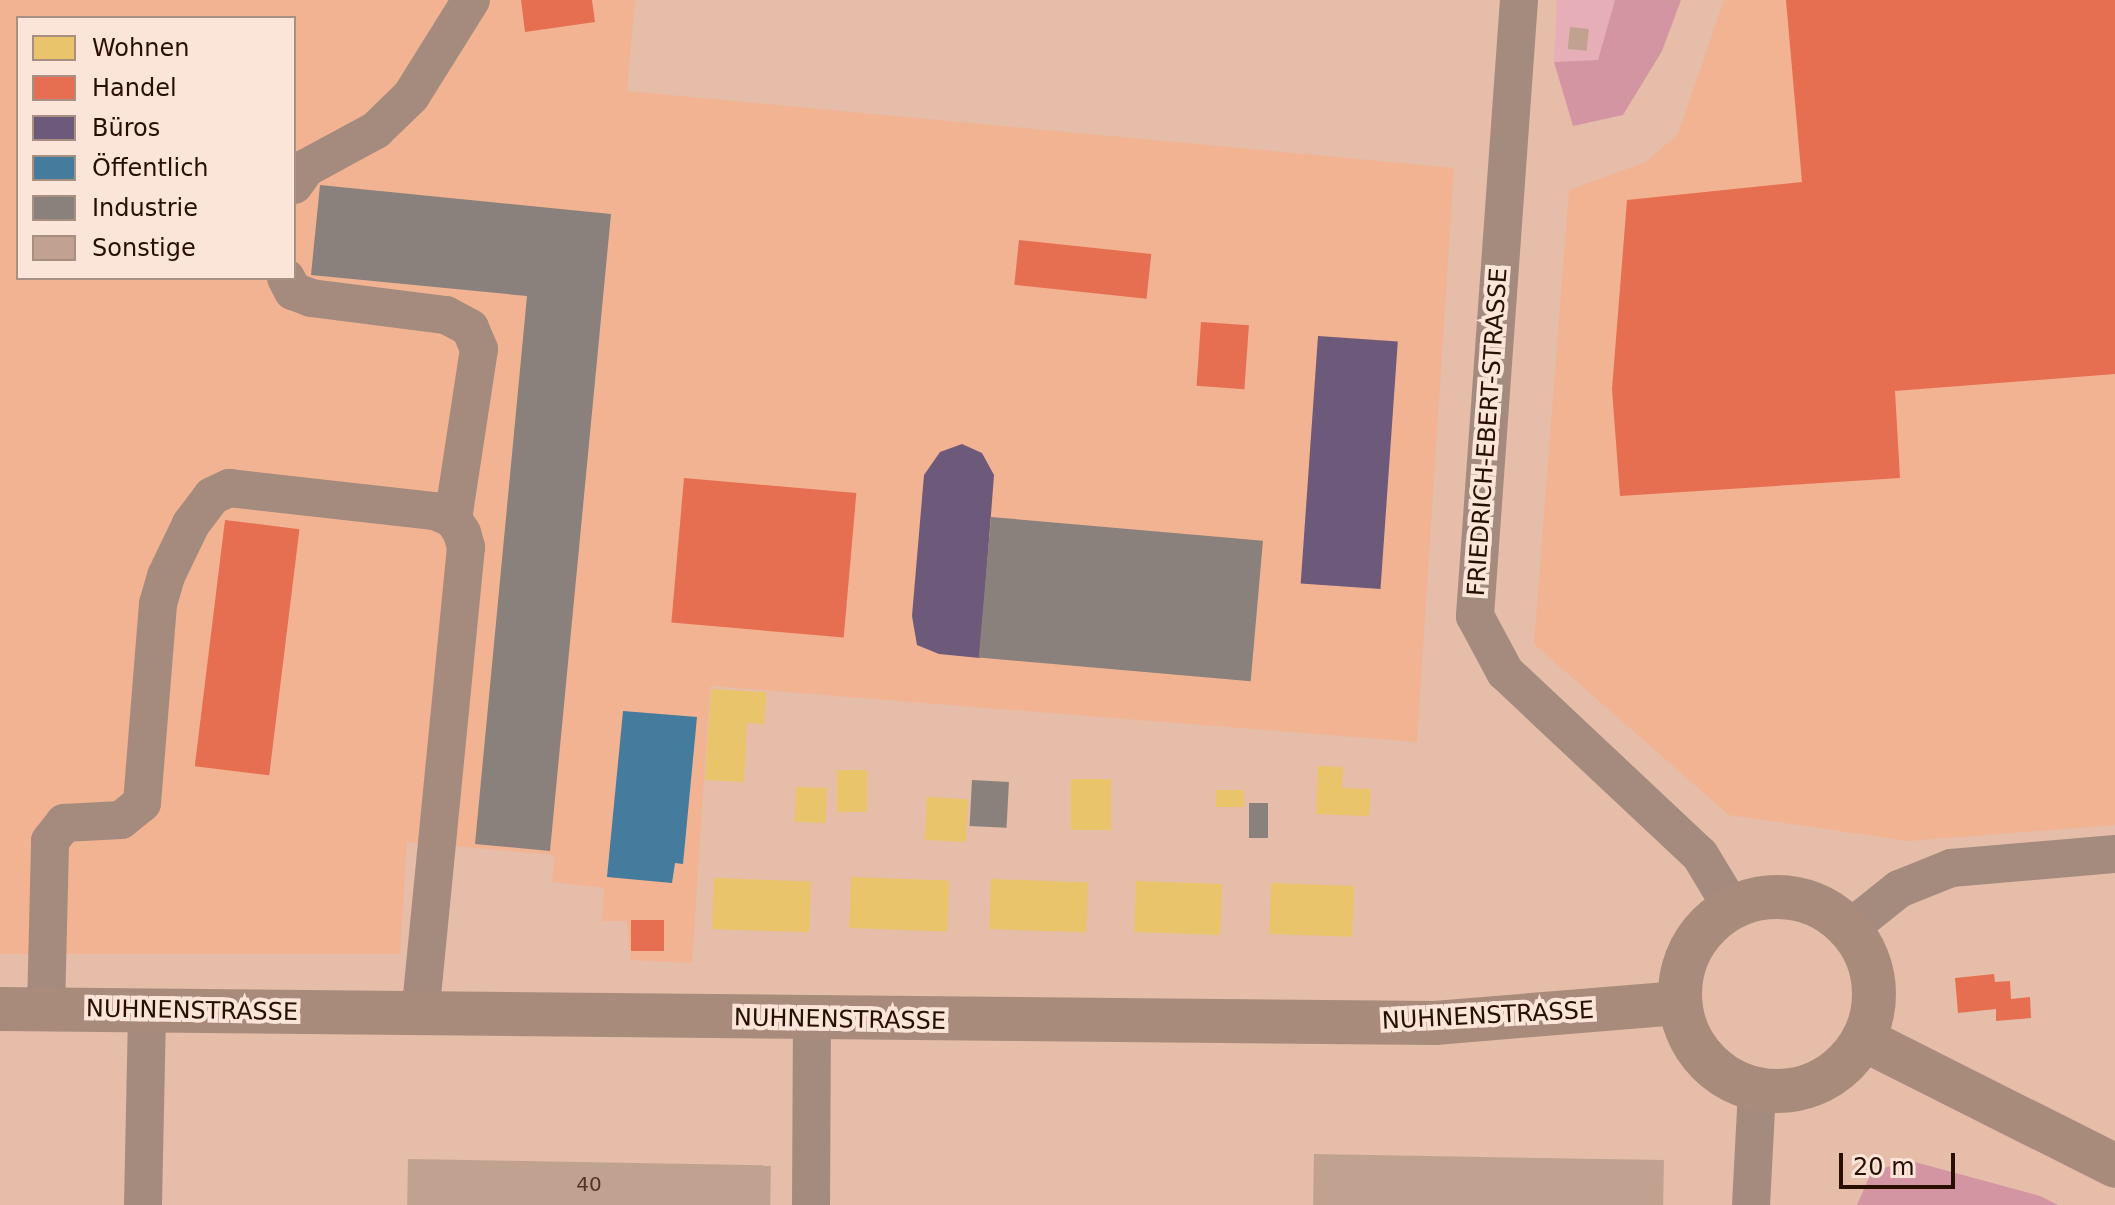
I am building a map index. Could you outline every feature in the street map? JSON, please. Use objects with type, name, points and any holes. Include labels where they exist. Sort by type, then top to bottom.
[{"type":"main road","points":[[1762,898],[1794,898],[1824,909],[1849,929],[1871,970],[1874,994],[1863,1039],[1848,1060],[1816,1082],[1779,1091],[1757,1089],[1728,1078],[1704,1059],[1688,1033],[1680,1003],[1682,974],[1691,948],[1709,924],[1732,908],[1762,898]]},
{"type":"main road","name":"NUHNENSTRASSE","points":[[0,1009],[812,1020],[1435,1023],[1680,1003]]},
{"type":"main road","points":[[1863,1039],[2115,1166]]},
{"type":"street","points":[[296,182],[306,168],[376,130],[411,96],[471,0]]},
{"type":"street","name":"FRIEDRICH-EBERT-STRASSE","points":[[1519,0],[1475,616],[1505,672],[1700,855],[1732,908]]},
{"type":"street","points":[[287,280],[293,291],[311,298],[446,315],[470,328],[479,349],[453,519],[466,547],[420,1013]]},
{"type":"street","points":[[46,1009],[50,841],[64,823],[121,820],[142,803],[158,604],[191,524],[212,496],[229,488],[435,511],[453,519]]},
{"type":"street","points":[[1849,929],[1899,889],[1951,868],[2115,854]]},
{"type":"street","points":[[143,1205],[147,1011]]},
{"type":"street","points":[[811,1205],[812,1020]]},
{"type":"street","points":[[1751,1205],[1757,1089]]},
{"type":"shaded area","points":[[0,0],[635,0],[627,91],[1454,168],[1417,742],[710,686],[692,963],[631,960],[627,921],[602,921],[604,888],[552,882],[555,855],[407,842],[400,954],[0,954]]},
{"type":"shaded area","points":[[1557,0],[1615,0],[1598,61],[1554,62]]},
{"type":"shaded area","points":[[1615,0],[1681,0],[1662,51],[1623,115],[1573,126],[1554,62],[1598,60]]},
{"type":"shaded area","points":[[1724,0],[2115,0],[2115,825],[1908,841],[1729,815],[1534,644],[1569,190],[1646,162],[1678,134]]},
{"type":"shaded area","points":[[1911,1161],[2040,1196],[2058,1205],[1857,1205],[1872,1171]]},
{"type":"building: Wohnen","points":[[711,689],[766,692],[764,724],[747,723],[744,782],[705,780]]},
{"type":"building: Wohnen","points":[[1318,766],[1343,767],[1342,788],[1371,789],[1369,816],[1316,814]]},
{"type":"building: Wohnen","points":[[837,770],[867,770],[867,812],[837,812]]},
{"type":"building: Wohnen","points":[[1071,779],[1111,779],[1111,830],[1071,830]]},
{"type":"building: Wohnen","points":[[796,787],[827,788],[826,823],[795,822]]},
{"type":"building: Wohnen","points":[[1216,790],[1244,790],[1244,807],[1216,807]]},
{"type":"building: Wohnen","points":[[927,797],[968,799],[966,842],[925,840]]},
{"type":"building: Wohnen","points":[[851,877],[949,880],[947,931],[849,928]]},
{"type":"building: Wohnen","points":[[714,878],[811,881],[809,932],[712,929]]},
{"type":"building: Wohnen","points":[[991,879],[1088,882],[1086,932],[989,929]]},
{"type":"building: Wohnen","points":[[1136,881],[1222,884],[1220,935],[1134,932]]},
{"type":"building: Wohnen","points":[[1271,883],[1354,886],[1352,937],[1269,934]]},
{"type":"building: Handel","points":[[521,0],[592,0],[595,22],[525,32]]},
{"type":"building: Handel","points":[[1786,0],[2115,0],[2115,374],[1895,391],[1900,478],[1620,496],[1612,389],[1627,200],[1802,182]]},
{"type":"building: Handel","points":[[1019,240],[1151,254],[1147,299],[1014,285]]},
{"type":"building: Handel","points":[[1201,322],[1249,325],[1244,389],[1197,386]]},
{"type":"building: Handel","points":[[684,478],[856,493],[844,638],[671,622]]},
{"type":"building: Handel","points":[[225,520],[299,529],[269,775],[195,766]]},
{"type":"building: Handel","points":[[631,920],[664,920],[664,951],[631,951]]},
{"type":"building: Handel","points":[[1994,974],[1995,982],[2010,981],[2011,999],[2030,997],[2031,1018],[1996,1021],[1996,1009],[1958,1013],[1955,978]]},
{"type":"building: Büros","points":[[1318,336],[1398,342],[1381,589],[1301,583]]},
{"type":"building: Büros","points":[[962,444],[982,453],[994,475],[980,658],[939,654],[917,645],[912,616],[924,475],[940,452]]},
{"type":"building: Öffentlich","points":[[623,711],[697,717],[683,864],[675,863],[672,883],[607,877]]},
{"type":"building: Industrie","points":[[320,185],[611,214],[550,851],[475,844],[527,296],[311,275]]},
{"type":"building: Industrie","points":[[991,517],[1263,541],[1251,681],[979,657]]},
{"type":"building: Industrie","points":[[972,780],[1009,782],[1007,828],[970,826]]},
{"type":"building: Industrie","points":[[1249,803],[1268,803],[1268,838],[1249,838]]},
{"type":"building: Sonstige","points":[[1570,27],[1589,29],[1587,51],[1568,49]]},
{"type":"building: Sonstige","points":[[1314,1154],[1664,1160],[1663,1205],[1313,1205]]},
{"type":"building: Sonstige","points":[[408,1159],[771,1165],[770,1205],[407,1205]]}]
